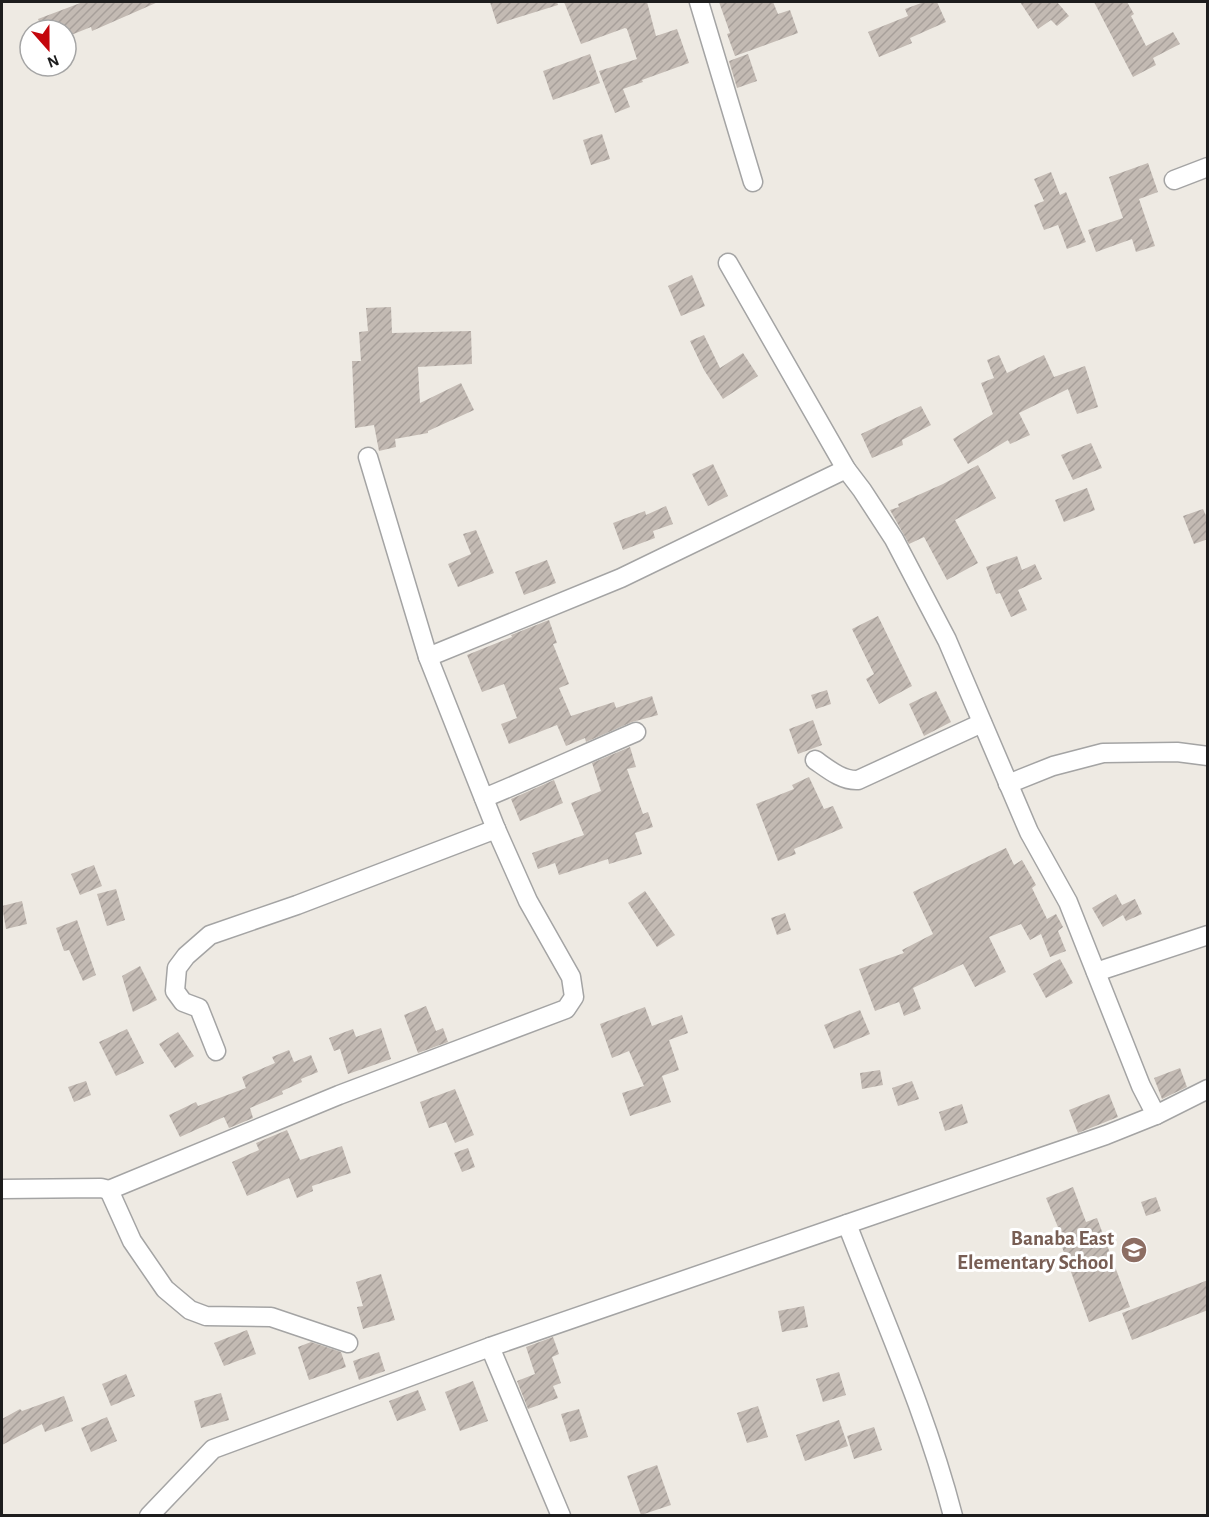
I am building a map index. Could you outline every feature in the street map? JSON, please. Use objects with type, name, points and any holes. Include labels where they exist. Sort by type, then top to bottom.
[{"type":"street","points":[[699,2],[753,182]]},
{"type":"street","points":[[1173,180],[1208,167]]},
{"type":"street","points":[[728,263],[846,469],[894,539],[934,613],[1029,832],[1068,902],[1141,1086],[1156,1115]]},
{"type":"street","points":[[2,1189],[101,1188],[109,1191],[339,1095],[566,1009],[574,997],[571,977],[528,901],[496,830],[428,657],[368,457]]},
{"type":"street","points":[[428,657],[621,578],[846,469]]},
{"type":"street","points":[[815,760],[843,778],[850,781],[858,780],[982,723]]},
{"type":"street","points":[[484,798],[636,732]]},
{"type":"street","points":[[1008,784],[1053,766],[1103,753],[1177,752],[1208,756]]},
{"type":"street","points":[[216,1051],[199,1008],[183,1002],[175,991],[177,968],[186,956],[210,935],[297,905],[496,830]]},
{"type":"street","points":[[1096,972],[1208,935]]},
{"type":"street","points":[[148,1515],[213,1449],[490,1347],[1061,1151],[1156,1115],[1208,1089]]},
{"type":"street","points":[[109,1191],[132,1242],[165,1289],[190,1310],[206,1316],[272,1317],[348,1343]]},
{"type":"street","points":[[847,1224],[881,1306],[942,1472],[953,1515]]},
{"type":"street","points":[[490,1347],[561,1515]]},
{"type":"building","points":[[83,2],[158,2],[92,31],[91,27],[78,32],[78,18],[41,18]]},
{"type":"building","points":[[490,2],[557,2],[558,5],[497,24]]},
{"type":"building","points":[[564,2],[647,2],[656,36],[677,29],[689,63],[623,89],[630,107],[615,113],[599,71],[637,59],[627,29],[581,44]]},
{"type":"building","points":[[719,2],[773,2],[778,14],[790,10],[798,33],[735,56]]},
{"type":"building","points":[[924,2],[937,2],[946,22],[910,38],[912,43],[879,57],[868,32],[908,16],[905,9]]},
{"type":"building","points":[[1020,2],[1057,2],[1069,16],[1057,26],[1051,20],[1038,29]]},
{"type":"building","points":[[1094,2],[1127,2],[1134,14],[1131,16],[1146,46],[1173,32],[1180,44],[1153,58],[1156,65],[1133,77]]},
{"type":"building","points":[[590,54],[600,83],[553,100],[543,71]]},
{"type":"building","points":[[748,54],[757,81],[737,88],[729,61]]},
{"type":"building","points":[[602,134],[610,159],[591,165],[583,140]]},
{"type":"building","points":[[1148,163],[1158,192],[1139,199],[1155,246],[1136,252],[1132,239],[1096,252],[1088,230],[1123,218],[1109,177]]},
{"type":"building","points":[[1051,172],[1060,195],[1066,192],[1086,242],[1067,249],[1058,225],[1044,230],[1034,205],[1044,201],[1034,179]]},
{"type":"building","points":[[692,275],[705,306],[681,316],[668,286]]},
{"type":"building","points":[[391,307],[392,333],[471,331],[472,364],[418,367],[420,403],[461,383],[474,410],[428,433],[395,439],[396,447],[379,451],[374,425],[355,428],[352,361],[361,361],[359,332],[368,331],[366,308]]},
{"type":"building","points":[[704,335],[720,368],[743,353],[758,376],[723,399],[704,370],[690,341]]},
{"type":"building","points":[[999,355],[1007,373],[1044,355],[1054,377],[1085,366],[1098,407],[1077,414],[1068,389],[1019,413],[1030,435],[1010,444],[1008,440],[968,464],[953,439],[993,414],[981,383],[994,378],[987,360]]},
{"type":"building","points":[[921,406],[931,425],[902,440],[903,445],[872,458],[861,434]]},
{"type":"building","points":[[1091,443],[1102,468],[1073,480],[1061,455]]},
{"type":"building","points":[[713,464],[728,496],[708,506],[692,474]]},
{"type":"building","points":[[978,465],[996,498],[955,520],[978,563],[947,580],[924,537],[909,544],[890,510]]},
{"type":"building","points":[[1087,488],[1095,510],[1064,522],[1055,500]]},
{"type":"building","points":[[666,506],[673,524],[653,531],[655,538],[623,550],[613,523],[645,511],[646,515]]},
{"type":"building","points":[[1203,509],[1208,520],[1208,539],[1194,544],[1183,516]]},
{"type":"building","points":[[476,530],[494,573],[458,587],[448,564],[471,554],[463,534]]},
{"type":"building","points":[[1017,556],[1022,570],[1035,564],[1042,579],[1018,590],[1027,610],[1011,617],[1000,593],[996,594],[986,567]]},
{"type":"building","points":[[547,560],[556,583],[524,595],[515,572]]},
{"type":"building","points":[[878,616],[912,686],[879,704],[866,679],[874,674],[852,629]]},
{"type":"building","points":[[549,620],[557,643],[553,644],[569,684],[559,688],[571,716],[614,702],[616,708],[652,696],[658,715],[632,722],[586,742],[585,738],[566,746],[557,725],[509,744],[501,724],[517,718],[504,684],[482,692],[467,655]]},
{"type":"building","points":[[827,690],[831,704],[816,709],[811,695]]},
{"type":"building","points":[[936,691],[951,722],[924,736],[909,704]]},
{"type":"building","points":[[813,720],[822,745],[798,754],[789,729]]},
{"type":"building","points":[[630,747],[636,767],[627,769],[643,814],[648,812],[653,827],[635,833],[642,854],[609,864],[608,859],[559,875],[555,863],[538,869],[532,853],[584,835],[571,803],[601,791],[592,763]]},
{"type":"building","points":[[809,777],[824,809],[833,806],[843,828],[794,849],[796,854],[778,861],[756,804],[794,789],[792,785]]},
{"type":"building","points":[[554,780],[563,803],[520,821],[511,799]]},
{"type":"building","points":[[1006,848],[1014,865],[1022,860],[1036,885],[1032,888],[1047,919],[1056,914],[1063,927],[1058,931],[1066,951],[1050,957],[1041,934],[1030,940],[1021,924],[989,937],[1006,972],[975,987],[963,964],[913,988],[921,1009],[904,1016],[899,1002],[875,1011],[859,969],[904,953],[902,950],[933,934],[913,892]]},
{"type":"building","points":[[94,865],[102,886],[80,895],[71,874]]},
{"type":"building","points":[[116,889],[125,920],[107,926],[97,894]]},
{"type":"building","points":[[645,891],[675,935],[657,947],[628,903]]},
{"type":"building","points":[[1116,894],[1122,905],[1135,899],[1142,914],[1126,921],[1123,915],[1103,927],[1092,908]]},
{"type":"building","points":[[22,901],[27,924],[6,929],[2,906]]},
{"type":"building","points":[[785,913],[791,930],[777,935],[771,918]]},
{"type":"building","points":[[77,920],[96,975],[83,981],[69,950],[64,951],[56,928]]},
{"type":"building","points":[[1060,959],[1073,983],[1046,998],[1033,974]]},
{"type":"building","points":[[140,966],[157,1000],[133,1012],[122,976]]},
{"type":"building","points":[[426,1006],[436,1031],[443,1028],[448,1042],[418,1053],[404,1015]]},
{"type":"building","points":[[645,1007],[652,1026],[682,1015],[688,1033],[669,1040],[679,1070],[662,1076],[671,1102],[630,1116],[622,1093],[644,1086],[629,1051],[612,1058],[600,1024]]},
{"type":"building","points":[[860,1010],[870,1034],[834,1049],[824,1025]]},
{"type":"building","points":[[381,1028],[391,1059],[348,1074],[340,1049],[334,1051],[329,1038],[353,1029],[356,1037]]},
{"type":"building","points":[[127,1029],[144,1063],[116,1076],[99,1042]]},
{"type":"building","points":[[178,1032],[194,1056],[175,1068],[159,1044]]},
{"type":"building","points":[[289,1050],[294,1062],[311,1055],[318,1072],[301,1079],[302,1082],[282,1091],[283,1094],[250,1108],[253,1118],[229,1128],[224,1117],[180,1137],[169,1115],[196,1102],[198,1106],[246,1088],[242,1077],[275,1063],[272,1057]]},
{"type":"building","points":[[1180,1068],[1187,1087],[1162,1099],[1154,1078]]},
{"type":"building","points":[[880,1070],[883,1085],[862,1089],[860,1073]]},
{"type":"building","points":[[86,1081],[91,1095],[74,1102],[68,1087]]},
{"type":"building","points":[[912,1081],[919,1099],[898,1106],[892,1088]]},
{"type":"building","points":[[455,1089],[474,1135],[455,1143],[446,1122],[429,1128],[420,1102]]},
{"type":"building","points":[[1109,1094],[1118,1117],[1078,1133],[1069,1110]]},
{"type":"building","points":[[962,1104],[968,1123],[945,1131],[939,1112]]},
{"type":"building","points":[[287,1130],[300,1160],[342,1146],[351,1173],[312,1186],[313,1191],[297,1198],[289,1178],[247,1196],[232,1162],[259,1150],[256,1143]]},
{"type":"building","points":[[468,1148],[475,1167],[462,1172],[454,1153]]},
{"type":"building","points":[[1073,1187],[1086,1222],[1097,1218],[1130,1307],[1089,1322],[1057,1233],[1060,1232],[1046,1198]]},
{"type":"building","points":[[1156,1197],[1161,1211],[1146,1216],[1141,1202]]},
{"type":"building","points":[[381,1274],[395,1320],[363,1329],[357,1307],[363,1306],[356,1282]]},
{"type":"building","points":[[1208,1280],[1208,1310],[1132,1340],[1122,1313]]},
{"type":"building","points":[[804,1306],[808,1327],[782,1332],[778,1311]]},
{"type":"building","points":[[247,1330],[256,1354],[224,1366],[214,1343]]},
{"type":"building","points":[[553,1337],[559,1354],[552,1357],[561,1383],[553,1386],[558,1398],[528,1409],[517,1381],[535,1374],[526,1347]]},
{"type":"building","points":[[311,1342],[341,1352],[346,1367],[309,1380],[298,1347]]},
{"type":"building","points":[[379,1352],[385,1371],[359,1380],[353,1361]]},
{"type":"building","points":[[839,1372],[846,1395],[823,1402],[816,1379]]},
{"type":"building","points":[[126,1374],[135,1396],[111,1406],[102,1384]]},
{"type":"building","points":[[473,1381],[488,1421],[460,1431],[445,1392]]},
{"type":"building","points":[[418,1390],[426,1410],[397,1421],[389,1401]]},
{"type":"building","points":[[221,1393],[229,1420],[201,1428],[194,1401]]},
{"type":"building","points":[[64,1396],[73,1421],[45,1432],[42,1424],[2,1445],[2,1419],[20,1409],[22,1411]]},
{"type":"building","points":[[758,1406],[768,1437],[747,1443],[737,1413]]},
{"type":"building","points":[[579,1409],[588,1437],[570,1442],[561,1414]]},
{"type":"building","points":[[107,1417],[117,1441],[91,1452],[81,1428]]},
{"type":"building","points":[[839,1420],[848,1446],[805,1461],[796,1435]]},
{"type":"building","points":[[874,1427],[882,1450],[854,1459],[847,1436]]},
{"type":"building","points":[[657,1465],[671,1505],[641,1515],[627,1476]]},
{"type":"place","name":"Banaba East Elementary School","points":[[1134,1250]]}]
